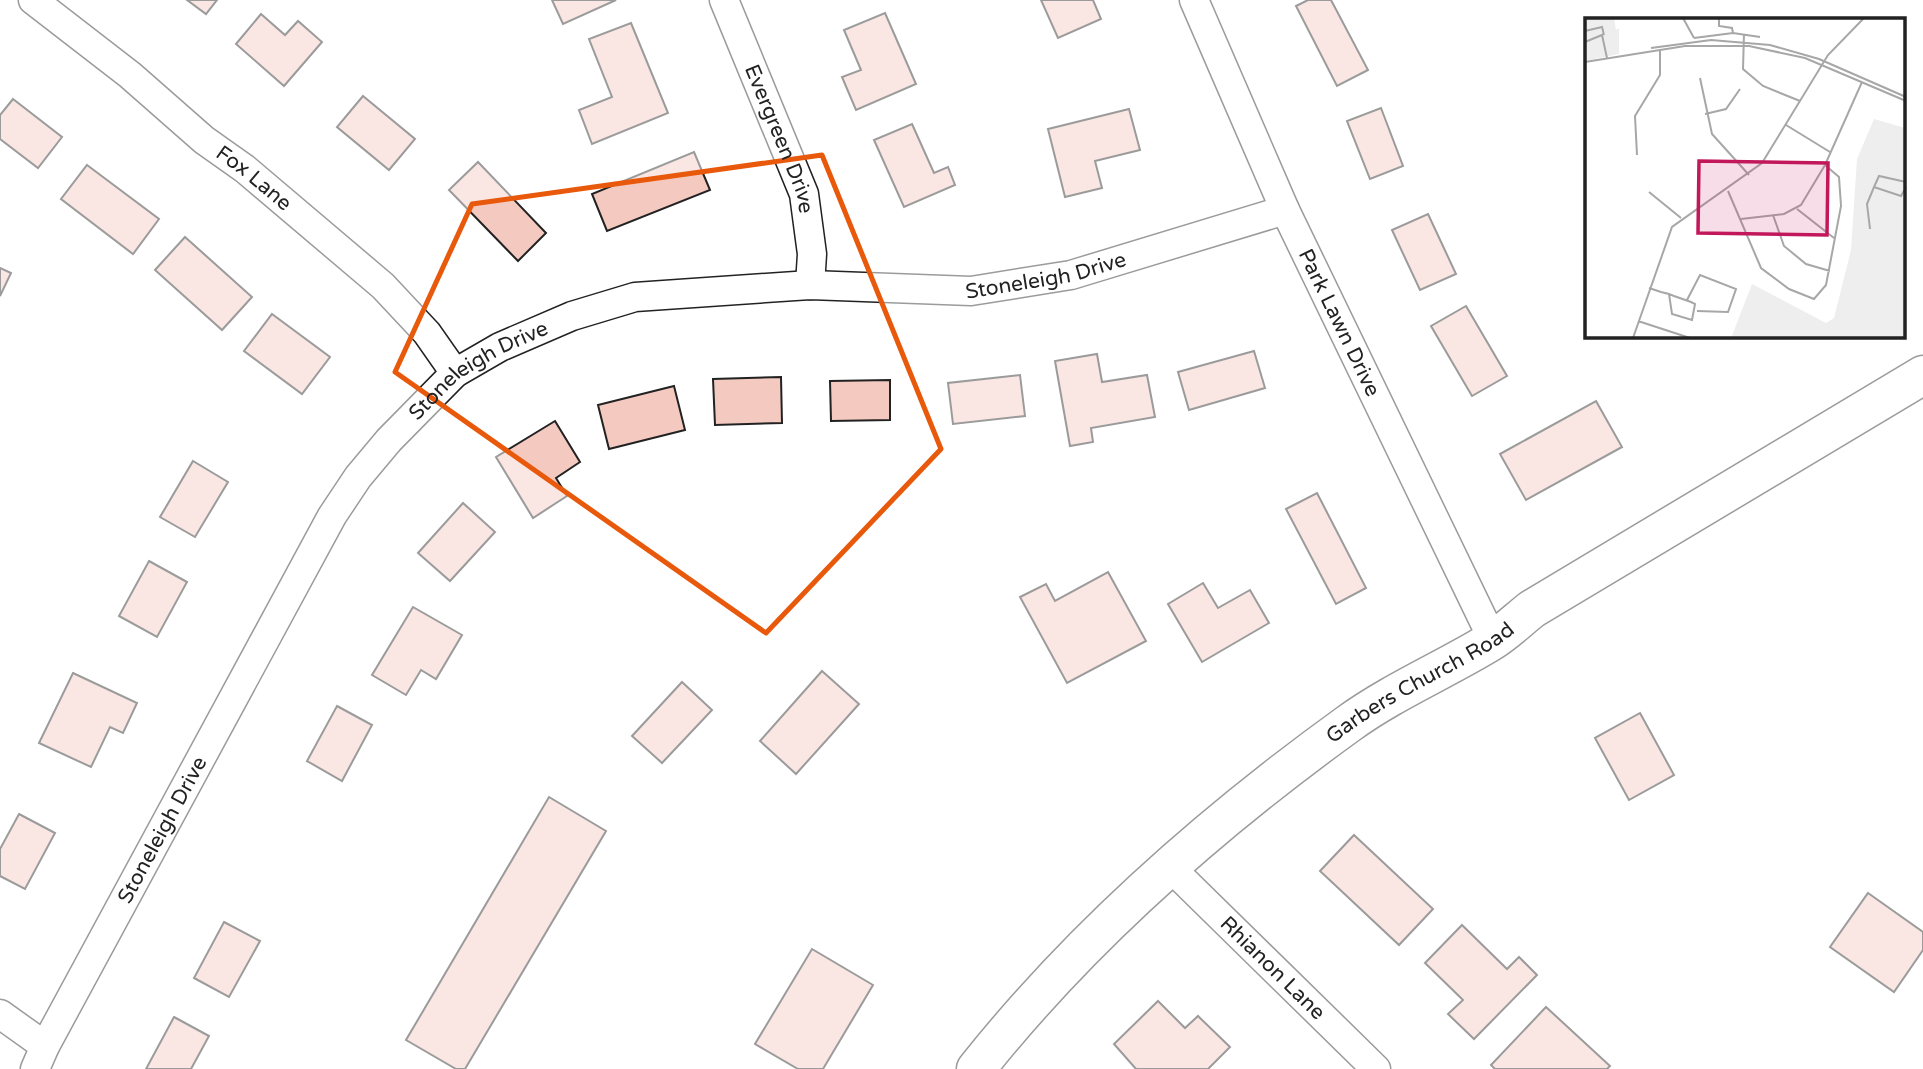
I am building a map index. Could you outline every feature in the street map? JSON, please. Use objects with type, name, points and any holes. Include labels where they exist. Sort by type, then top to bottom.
[{"type":"street","name":"Fox Lane","points":[[33,0],[111,60],[204,140],[245,169],[383,286],[427,333],[455,373]]},
{"type":"street","name":"Evergreen Drive","points":[[724,0],[804,194],[812,254],[810,285]]},
{"type":"street","name":"Park Lawn Drive","points":[[1194,0],[1285,210],[1493,640]]},
{"type":"street","name":"Stoneleigh Drive","points":[[40,1058],[332,516],[358,477],[389,440],[455,373],[500,347],[548,325],[635,297],[810,285],[971,291],[1094,269],[1285,210]]},
{"type":"street","name":"Garbers Church Road","points":[[976,1069],[1073,959],[1170,867],[1219,824],[1350,722],[1493,640],[1532,609],[1923,375]]},
{"type":"street","name":"Rhianon Lane","points":[[1170,867],[1376,1069]]},
{"type":"street","points":[[0,1014],[40,1058]]},
{"type":"highlighted area","points":[[822,155],[941,449],[766,633],[395,372],[472,204]]},
{"type":"building","points":[[187,0],[217,0],[206,14]]},
{"type":"building","points":[[552,0],[616,0],[563,24]]},
{"type":"building","points":[[1041,0],[1093,0],[1101,19],[1058,38]]},
{"type":"building","points":[[1308,0],[1331,0],[1368,70],[1337,86],[1296,6]]},
{"type":"building","points":[[885,13],[916,84],[856,110],[842,77],[861,70],[844,30]]},
{"type":"building","points":[[261,14],[285,35],[298,21],[322,42],[284,86],[236,44]]},
{"type":"building","points":[[631,23],[668,113],[592,144],[579,110],[612,97],[589,39]]},
{"type":"building","points":[[363,96],[415,139],[389,170],[337,127]]},
{"type":"building","points":[[13,99],[62,137],[38,168],[0,139],[0,115]]},
{"type":"building","points":[[1381,108],[1403,166],[1370,179],[1347,121]]},
{"type":"building","points":[[1129,109],[1140,150],[1095,161],[1102,188],[1065,197],[1048,129]]},
{"type":"building","points":[[912,124],[934,173],[948,167],[955,185],[904,207],[874,140]]},
{"type":"building","points":[[694,152],[710,190],[607,231],[592,194]]},
{"type":"building","points":[[478,162],[546,233],[518,261],[449,190]]},
{"type":"building","points":[[87,165],[159,219],[133,254],[61,199]]},
{"type":"building","points":[[1428,214],[1456,274],[1420,290],[1392,230]]},
{"type":"building","points":[[185,237],[252,297],[222,330],[155,270]]},
{"type":"building","points":[[0,268],[11,273],[0,296]]},
{"type":"building","points":[[1466,306],[1507,376],[1472,396],[1431,326]]},
{"type":"building","points":[[272,314],[330,357],[302,394],[244,351]]},
{"type":"building","points":[[1254,351],[1265,388],[1189,410],[1178,372]]},
{"type":"building","points":[[1097,354],[1102,382],[1147,375],[1155,417],[1091,428],[1093,442],[1070,446],[1055,361]]},
{"type":"building","points":[[1020,375],[1025,416],[953,424],[948,383]]},
{"type":"building","points":[[781,377],[782,423],[715,425],[713,379]]},
{"type":"building","points":[[890,380],[890,420],[831,421],[830,381]]},
{"type":"building","points":[[674,386],[685,430],[609,449],[598,405]]},
{"type":"building","points":[[1596,401],[1622,447],[1526,500],[1500,454]]},
{"type":"building","points":[[555,421],[580,462],[556,478],[567,496],[533,518],[496,457]]},
{"type":"building","points":[[193,461],[228,482],[195,537],[160,517]]},
{"type":"building","points":[[1317,493],[1366,588],[1336,604],[1286,509]]},
{"type":"building","points":[[463,503],[495,532],[450,581],[418,553]]},
{"type":"building","points":[[149,561],[187,582],[157,637],[119,616]]},
{"type":"building","points":[[1108,572],[1146,641],[1067,683],[1020,597],[1046,584],[1055,601]]},
{"type":"building","points":[[1203,583],[1218,608],[1250,590],[1269,623],[1202,662],[1168,604]]},
{"type":"building","points":[[413,607],[462,635],[436,679],[421,670],[406,695],[372,675]]},
{"type":"building","points":[[822,671],[859,704],[796,774],[760,741]]},
{"type":"building","points":[[73,673],[137,703],[123,733],[110,727],[91,767],[39,743]]},
{"type":"building","points":[[682,682],[712,710],[662,763],[632,736]]},
{"type":"building","points":[[337,706],[372,725],[342,781],[307,761]]},
{"type":"building","points":[[1640,713],[1674,775],[1629,800],[1595,738]]},
{"type":"building","points":[[549,797],[606,831],[465,1069],[456,1069],[406,1040]]},
{"type":"building","points":[[19,814],[55,833],[25,889],[0,876],[0,849]]},
{"type":"building","points":[[1354,835],[1433,909],[1399,945],[1320,871]]},
{"type":"building","points":[[1868,893],[1923,932],[1923,950],[1894,992],[1830,947]]},
{"type":"building","points":[[224,922],[260,941],[229,997],[194,978]]},
{"type":"building","points":[[1462,925],[1507,969],[1519,957],[1537,975],[1474,1039],[1448,1014],[1463,1000],[1425,963]]},
{"type":"building","points":[[812,949],[873,985],[823,1069],[798,1069],[755,1044]]},
{"type":"building","points":[[1158,1001],[1185,1028],[1198,1016],[1230,1047],[1208,1069],[1136,1069],[1114,1044]]},
{"type":"building","points":[[1546,1007],[1610,1066],[1607,1069],[1495,1069],[1491,1065]]},
{"type":"building","points":[[174,1017],[209,1036],[191,1069],[146,1069]]}]
